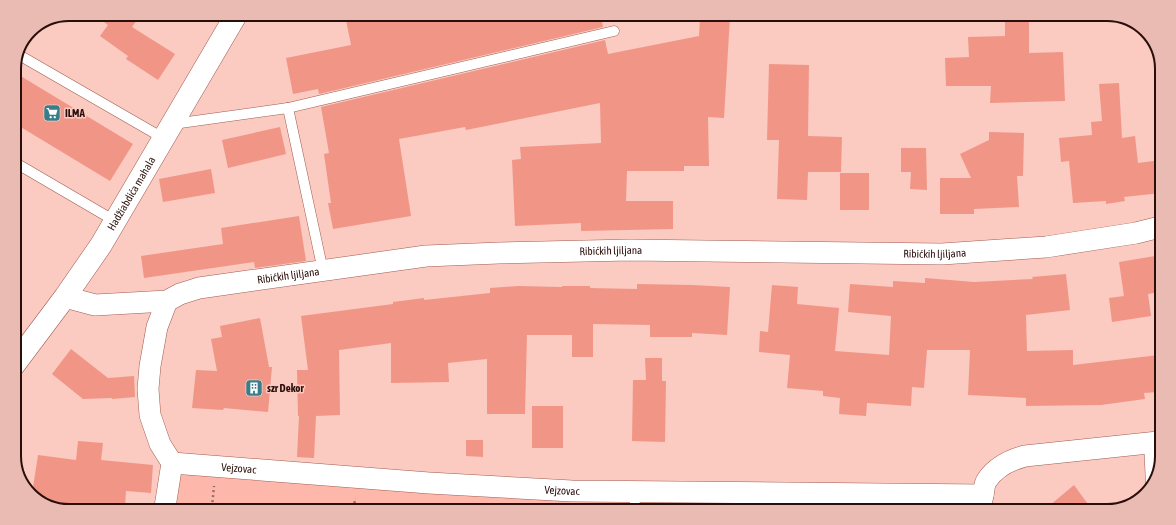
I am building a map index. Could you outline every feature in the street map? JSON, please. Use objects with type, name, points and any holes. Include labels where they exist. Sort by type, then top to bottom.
[{"type":"street","name":"Hadžiabdića mahala","points":[[21,356],[65,297],[101,245],[232,21]]},
{"type":"street","name":"Ribićkih ljiljana","points":[[65,297],[95,305],[167,301],[180,294],[199,288],[426,256],[630,250],[942,254],[1046,247],[1136,233],[1155,228]]},
{"type":"street","points":[[165,504],[172,463],[160,444],[150,415],[148,389],[150,366],[157,327],[167,301]]},
{"type":"street","points":[[981,503],[986,481],[998,468],[1011,460],[1024,456],[1154,442]]},
{"type":"street","name":"Vejzovac","points":[[172,463],[437,483],[572,490],[635,500],[981,503]]},
{"type":"lane","points":[[23,57],[167,131],[288,108],[614,31]]},
{"type":"lane","points":[[288,108],[323,271]]},
{"type":"lane","points":[[21,166],[115,221]]},
{"type":"lane","points":[[1153,469],[1154,442]]},
{"type":"shaded area","points":[[172,463],[356,477],[983,495],[981,504],[165,504]]},
{"type":"building","points":[[103,21],[136,21],[132,27],[175,54],[158,80],[126,59],[128,56],[100,36],[108,25]]},
{"type":"building","points":[[346,21],[602,21],[603,27],[319,94],[318,89],[293,94],[286,58],[351,45]]},
{"type":"building","points":[[700,21],[730,21],[724,118],[708,117],[709,166],[684,166],[684,171],[627,171],[626,201],[673,201],[673,229],[581,231],[581,223],[515,226],[512,160],[521,159],[520,147],[601,143],[600,103],[466,130],[465,127],[399,139],[411,216],[333,229],[328,203],[331,203],[324,154],[329,153],[321,107],[605,40],[608,54],[699,36]]},
{"type":"building","points":[[1005,21],[1029,21],[1029,53],[1063,52],[1065,101],[990,103],[991,86],[946,86],[945,58],[969,57],[968,37],[1005,36]]},
{"type":"building","points":[[769,64],[809,65],[808,136],[842,137],[841,172],[808,172],[807,200],[777,199],[779,140],[767,140]]},
{"type":"building","points":[[21,76],[133,144],[110,181],[21,127]]},
{"type":"building","points":[[1119,83],[1122,138],[1135,136],[1138,163],[1155,161],[1155,194],[1124,197],[1125,201],[1106,204],[1106,201],[1073,203],[1069,161],[1061,162],[1059,138],[1092,135],[1091,122],[1102,121],[1099,84]]},
{"type":"building","points":[[280,127],[286,154],[228,168],[222,140]]},
{"type":"building","points":[[989,132],[1024,133],[1023,176],[1017,176],[1019,207],[974,209],[974,214],[940,214],[940,178],[971,178],[960,154],[989,140]]},
{"type":"building","points":[[901,148],[926,148],[927,190],[910,189],[911,172],[901,172]]},
{"type":"building","points":[[211,169],[215,193],[163,202],[159,179]]},
{"type":"building","points":[[840,173],[869,173],[869,210],[840,210]]},
{"type":"building","points":[[299,216],[306,261],[255,268],[254,262],[144,278],[141,256],[223,244],[221,228]]},
{"type":"building","points":[[1155,256],[1155,293],[1148,294],[1151,316],[1112,322],[1109,298],[1124,296],[1119,262]]},
{"type":"building","points":[[1066,274],[1070,310],[1026,315],[1027,351],[1073,350],[1073,365],[1155,355],[1155,392],[1144,393],[1145,399],[1101,405],[1026,406],[1026,398],[968,395],[970,350],[927,350],[924,388],[912,387],[911,406],[867,403],[866,416],[839,414],[840,398],[823,396],[823,391],[787,388],[790,355],[759,352],[760,331],[768,332],[772,285],[798,287],[797,304],[839,308],[835,351],[889,355],[891,316],[848,312],[850,284],[893,287],[893,281],[925,283],[925,278],[974,282],[1033,279],[1032,277]]},
{"type":"building","points":[[637,284],[730,287],[727,335],[692,333],[692,337],[650,337],[650,325],[593,324],[593,357],[572,357],[572,335],[527,335],[525,414],[487,414],[487,359],[448,363],[449,382],[391,383],[391,343],[339,350],[340,415],[316,416],[314,458],[297,457],[299,416],[297,370],[308,370],[301,316],[393,304],[393,302],[424,298],[424,300],[490,293],[490,288],[519,286],[590,286],[590,288],[637,289]]},
{"type":"building","points":[[260,318],[269,367],[272,367],[268,412],[224,408],[223,410],[192,408],[196,370],[217,371],[211,339],[222,337],[220,326]]},
{"type":"building","points":[[71,349],[108,378],[134,376],[135,397],[83,399],[52,374]]},
{"type":"building","points":[[645,358],[662,358],[662,381],[666,381],[665,442],[632,441],[633,380],[646,380]]},
{"type":"building","points":[[532,406],[563,406],[563,448],[532,448]]},
{"type":"building","points":[[466,440],[483,440],[483,457],[466,456]]},
{"type":"building","points":[[78,441],[103,443],[101,460],[153,465],[151,493],[126,491],[125,504],[69,504],[60,503],[42,496],[33,488],[38,455],[76,460]]},
{"type":"building","points":[[1074,485],[1088,504],[1051,504]]},
{"type":"place","name":"ILMA","points":[[52,113]]},
{"type":"place","name":"szr Dekor","points":[[254,388]]}]
